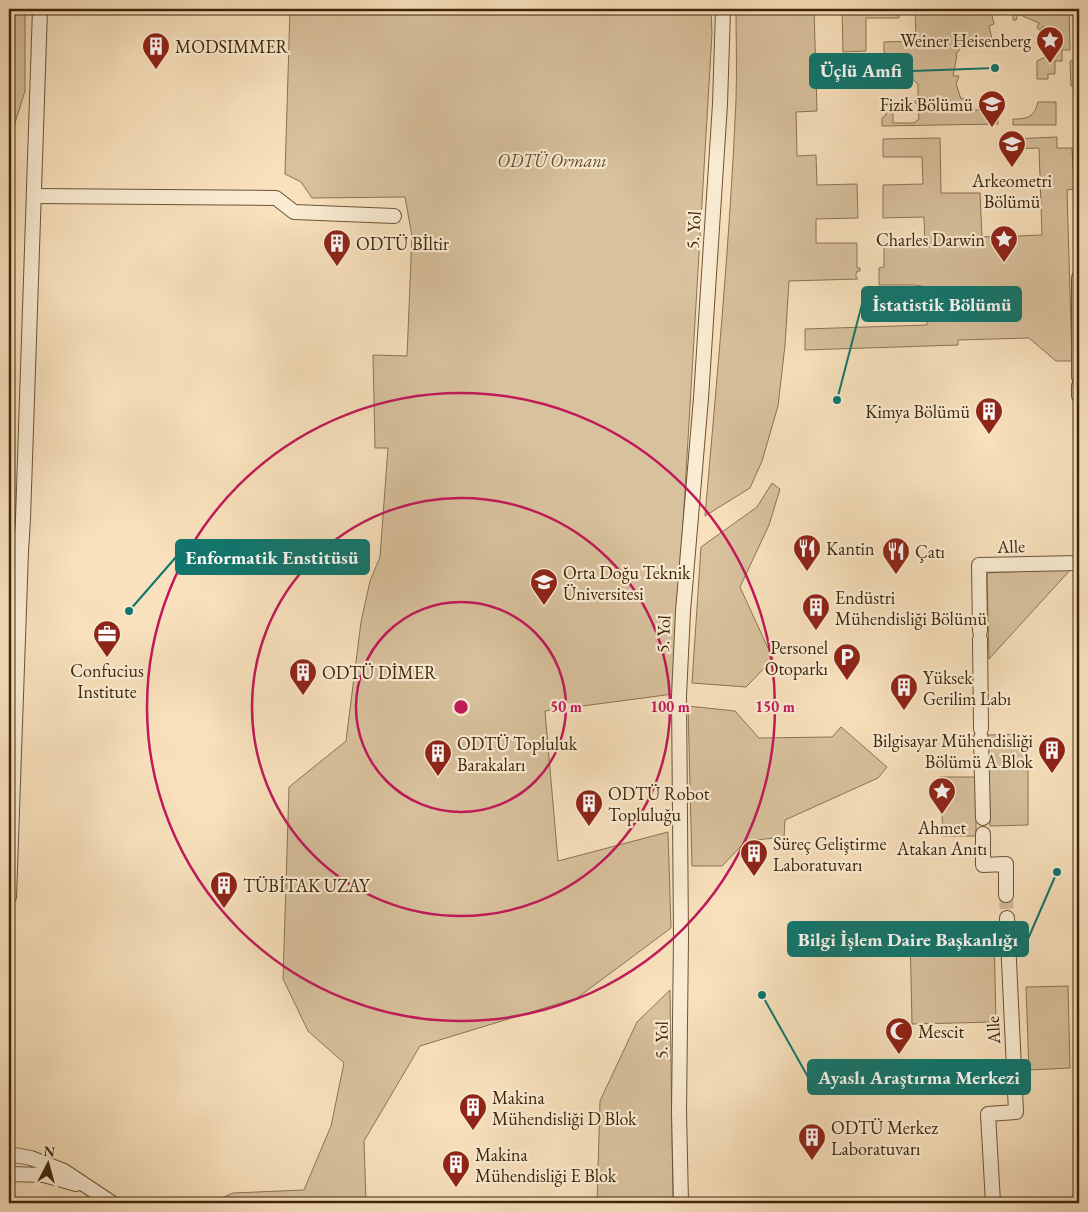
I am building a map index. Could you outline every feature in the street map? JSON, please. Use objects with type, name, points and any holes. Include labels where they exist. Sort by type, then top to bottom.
[{"type":"street","points":[[9,896],[40,9]]},
{"type":"street","name":"5. Yol","points":[[681,1203],[679,1111],[681,937],[679,696],[682,620],[701,398],[720,104],[723,9]]},
{"type":"street","points":[[34,196],[276,198],[294,212],[394,216]]},
{"type":"street","points":[[1079,278],[1079,377]]},
{"type":"street","points":[[1079,386],[1079,396]]},
{"type":"street","name":"Alle","points":[[982,818],[979,566],[1079,563]]},
{"type":"street","points":[[983,834],[983,865],[1006,864],[1006,895]]},
{"type":"street","name":"Alle","points":[[992,1203],[988,1114],[1016,1112],[1007,918]]},
{"type":"street","points":[[9,1154],[31,1158],[64,1171],[112,1203]]},
{"type":"street","points":[[9,1174],[44,1175],[89,1187]]},
{"type":"green space","points":[[9,9],[25,9],[25,91],[9,142]]},
{"type":"green space","name":"ODTÜ Ormanı","points":[[290,9],[711,9],[712,33],[673,694],[545,711],[558,861],[668,832],[671,928],[577,998],[420,1046],[364,1141],[366,1203],[210,1203],[233,1193],[304,1190],[331,1126],[344,1063],[308,1031],[283,979],[289,787],[346,741],[361,622],[370,581],[380,557],[388,448],[375,448],[373,355],[407,356],[412,236],[405,197],[312,198],[301,182],[285,174]]},
{"type":"green space","points":[[736,9],[814,9],[817,111],[796,112],[797,156],[816,155],[817,185],[857,184],[858,218],[816,219],[816,243],[857,243],[857,268],[860,268],[860,271],[857,271],[856,274],[858,279],[789,281],[785,345],[778,406],[762,461],[750,488],[705,516],[730,204],[736,100]]},
{"type":"green space","points":[[842,9],[899,9],[899,18],[866,18],[866,51],[843,52]]},
{"type":"green space","points":[[915,9],[1069,9],[1070,50],[1062,50],[1062,61],[1055,61],[1055,74],[1048,74],[1048,79],[1037,79],[1037,61],[1052,54],[1050,49],[1058,44],[1043,26],[1040,30],[1037,28],[1039,23],[1018,14],[1016,20],[1013,20],[1013,12],[991,12],[994,24],[989,26],[992,39],[977,46],[969,37],[956,54],[953,76],[959,76],[956,84],[961,99],[963,98],[971,108],[980,110],[985,102],[998,108],[998,124],[882,126],[882,118],[886,115],[886,110],[893,110],[893,123],[914,123],[919,119],[918,105],[914,102],[918,98],[918,84],[913,80],[913,73],[906,66],[899,66],[884,52],[884,42],[916,41]]},
{"type":"green space","points":[[1077,60],[1078,86],[1071,86],[1070,61]]},
{"type":"green space","points":[[1038,102],[1056,102],[1056,125],[1013,125],[1013,119],[1026,118],[1032,114]]},
{"type":"green space","points":[[1057,137],[1057,148],[1072,148],[1074,189],[1067,190],[1072,361],[1056,361],[1029,338],[958,340],[958,345],[805,350],[805,329],[927,325],[926,287],[916,285],[879,285],[879,268],[884,267],[884,243],[925,242],[924,217],[883,218],[883,185],[923,184],[922,157],[883,157],[883,139],[940,138],[941,193],[980,193],[982,237],[1005,236],[1005,241],[1018,241],[1018,236],[1042,235],[1039,148],[1011,149],[1011,139]]},
{"type":"green space","points":[[772,483],[780,489],[769,525],[740,587],[773,659],[746,687],[692,683],[701,547],[757,507]]},
{"type":"green space","points":[[1071,569],[989,659],[987,573]]},
{"type":"green space","points":[[688,706],[735,711],[759,738],[832,737],[841,727],[887,767],[878,778],[785,820],[784,837],[746,841],[722,866],[692,866]]},
{"type":"green space","points":[[1018,734],[1028,748],[1028,825],[990,826],[988,735]]},
{"type":"green space","points":[[940,777],[976,777],[976,836],[943,836]]},
{"type":"green space","points":[[994,929],[996,1022],[912,1024],[910,931]]},
{"type":"green space","points":[[1068,986],[1070,1068],[1029,1070],[1026,987]]},
{"type":"green space","points":[[670,990],[673,1203],[597,1203],[600,1101],[637,1022]]},
{"type":"tunnel","points":[[1006,895],[1007,918]]},
{"type":"place","name":"Weiner Heisenberg","points":[[1050,64]]},
{"type":"place","name":"Üçlü Amfi","points":[[995,68]]},
{"type":"place","name":"MODSIMMER","points":[[156,70]]},
{"type":"place","name":"Fizik Bölümü","points":[[992,128]]},
{"type":"place","name":"Arkeometri Bölümü","points":[[1012,168]]},
{"type":"place","name":"Charles Darwin","points":[[1004,263]]},
{"type":"place","name":"ODTÜ Bİltir","points":[[337,267]]},
{"type":"place","name":"İstatistik Bölümü","points":[[837,400]]},
{"type":"place","name":"Kimya Bölümü","points":[[989,435]]},
{"type":"place","name":"Kantin","points":[[807,572]]},
{"type":"place","name":"Çatı","points":[[896,575]]},
{"type":"place","name":"Orta Doğu Teknik Üniversitesi","points":[[544,606]]},
{"type":"place","name":"Enformatik Enstitüsü","points":[[129,611]]},
{"type":"place","name":"Endüstri Mühendisliği Bölümü","points":[[816,631]]},
{"type":"place","name":"Confucius Institute","points":[[107,658]]},
{"type":"place","name":"Personel Otoparkı","points":[[847,681]]},
{"type":"place","name":"ODTÜ DİMER","points":[[303,696]]},
{"type":"place","name":"Yüksek Gerilim Labı","points":[[904,711]]},
{"type":"place","name":"Bilgisayar Mühendisliği Bölümü A Blok","points":[[1052,774]]},
{"type":"place","name":"ODTÜ Topluluk Barakaları","points":[[438,777]]},
{"type":"place","name":"Ahmet Atakan Anıtı","points":[[942,815]]},
{"type":"place","name":"ODTÜ Robot Topluluğu","points":[[589,827]]},
{"type":"place","name":"Bilgi İşlem Daire Başkanlığı","points":[[1057,872]]},
{"type":"place","name":"Süreç Geliştirme Laboratuvarı","points":[[754,877]]},
{"type":"place","name":"TÜBİTAK UZAY","points":[[224,909]]},
{"type":"place","name":"Ayaslı Araştırma Merkezi","points":[[762,995]]},
{"type":"place","name":"Mescit","points":[[899,1055]]},
{"type":"place","name":"Makina Mühendisliği D Blok","points":[[473,1131]]},
{"type":"place","name":"ODTÜ Merkez Laboratuvarı","points":[[812,1161]]},
{"type":"place","name":"Makina Mühendisliği E Blok","points":[[456,1188]]}]
